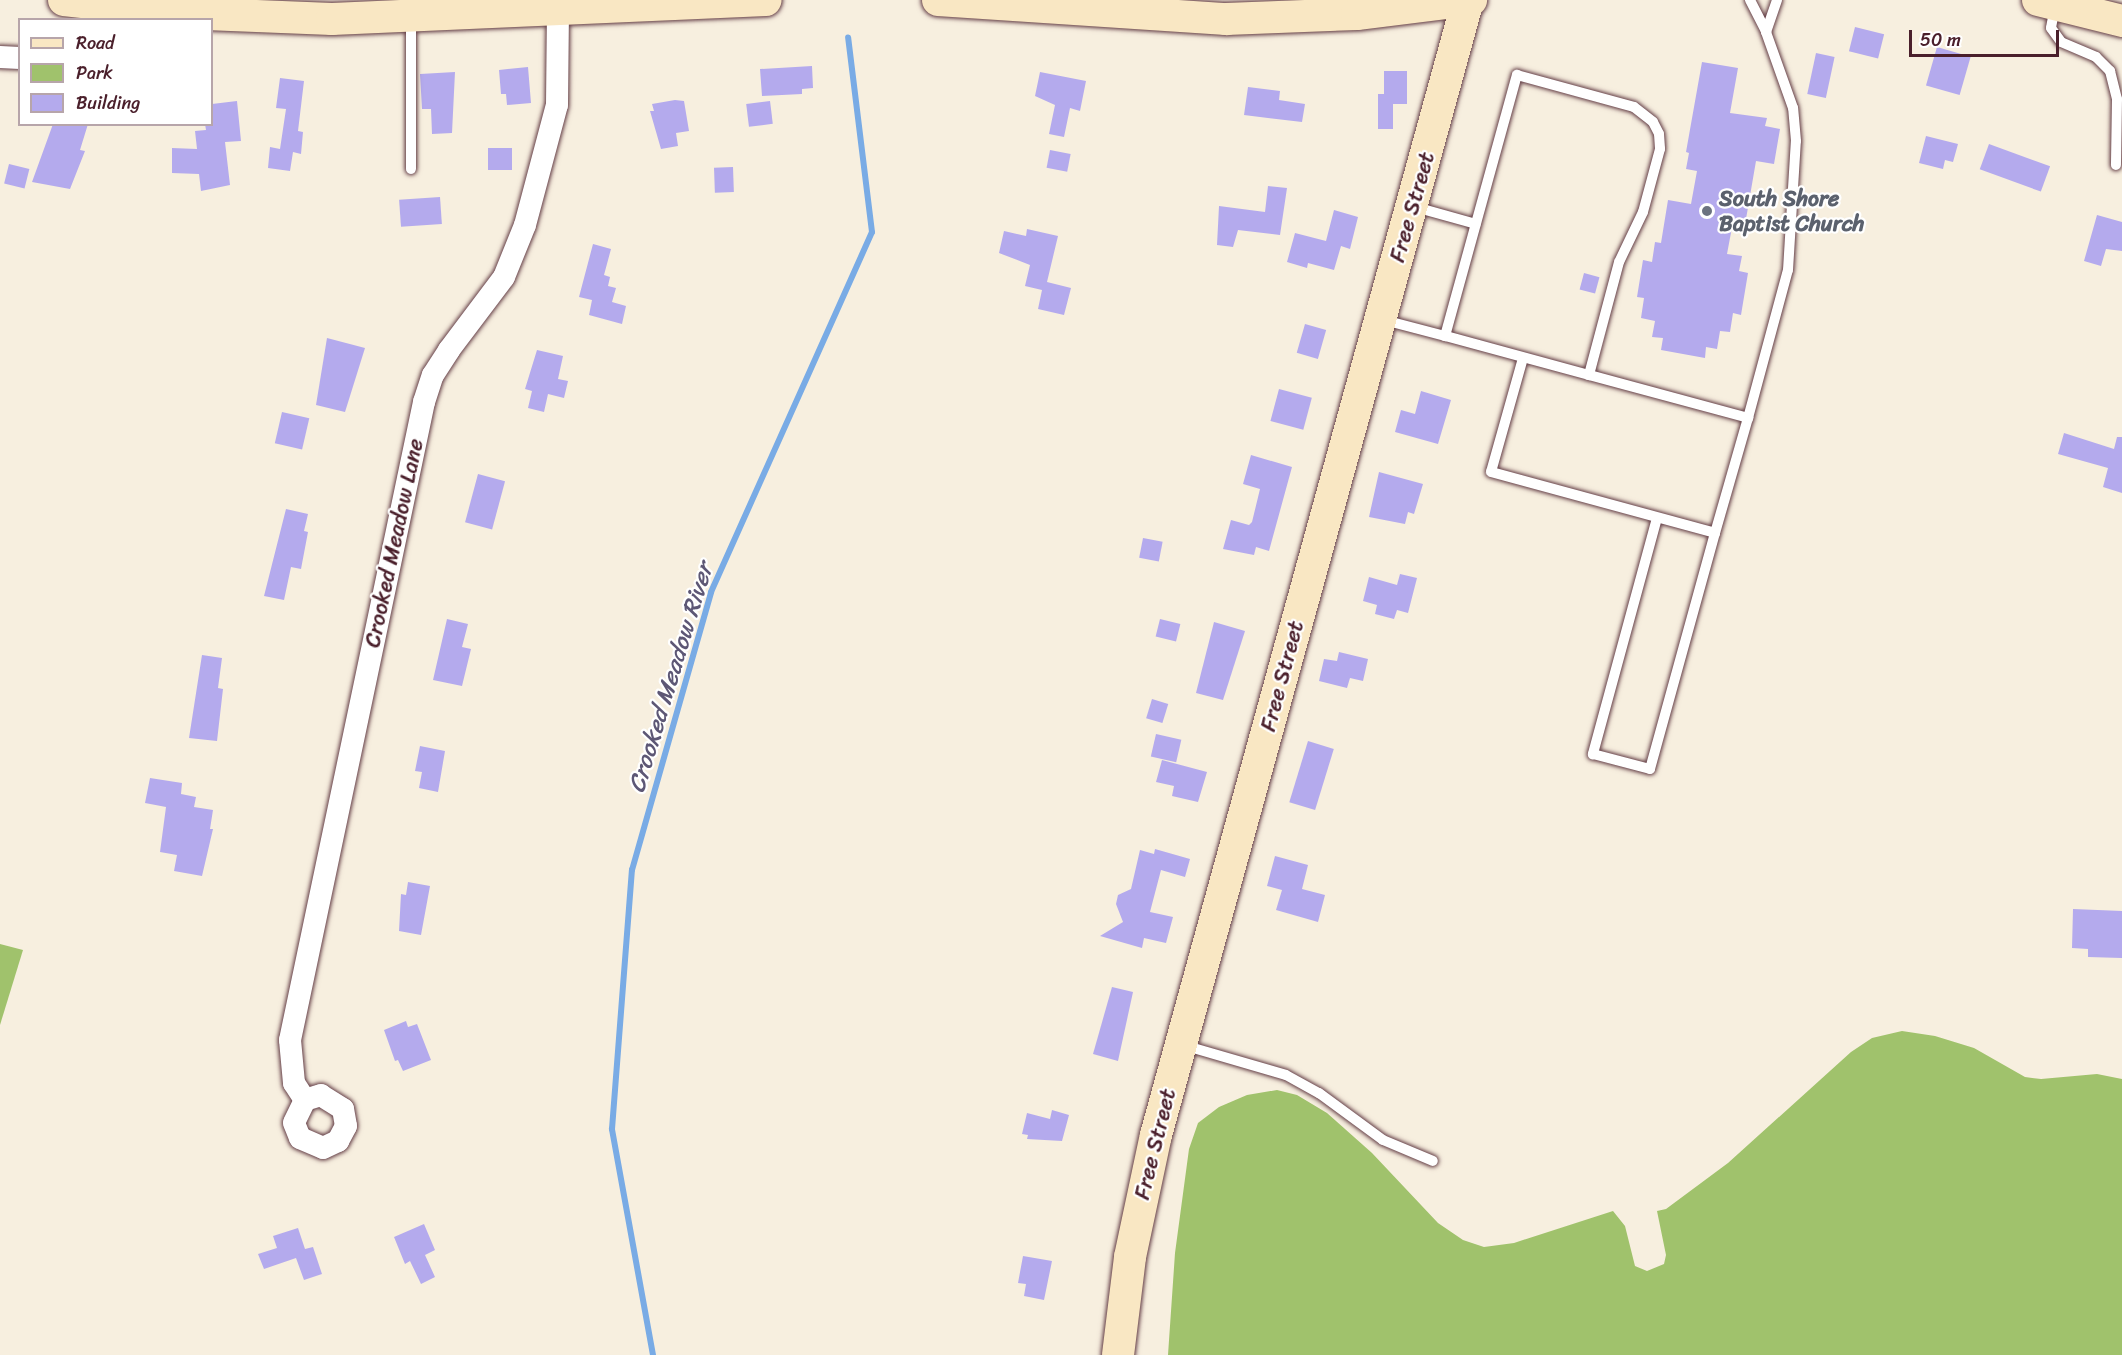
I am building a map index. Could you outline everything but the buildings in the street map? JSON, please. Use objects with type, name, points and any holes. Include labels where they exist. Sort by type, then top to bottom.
[{"type":"street","points":[[64,0],[174,16],[279,19],[411,17],[766,0]]},
{"type":"street","points":[[938,0],[1047,3],[1154,15],[1272,19],[1418,8],[1469,0]]},
{"type":"street","points":[[1120,0],[1154,15]]},
{"type":"street","name":"Free Street","points":[[1118,1355],[1141,1198],[1180,1044],[1469,0]]},
{"type":"street","points":[[2047,2],[2122,21]]},
{"type":"street","name":"Crooked Meadow Lane","points":[[305,1100],[294,1083],[290,1040],[424,402],[433,375],[486,305],[520,242],[557,105],[558,9]]},
{"type":"street","points":[[0,57],[18,58]]},
{"type":"lane","points":[[1657,518],[1593,754],[1650,769],[1788,270],[1796,141],[1793,108],[1766,32],[1750,0]]},
{"type":"lane","points":[[1766,32],[1777,0]]},
{"type":"lane","points":[[2047,2],[2051,28],[2061,42],[2096,57],[2110,71],[2117,99],[2116,165]]},
{"type":"lane","points":[[411,17],[411,169]]},
{"type":"lane","points":[[1445,336],[1517,75],[1634,107],[1653,122],[1659,134],[1656,166],[1643,212],[1619,262],[1589,375]]},
{"type":"lane","points":[[1412,207],[1476,224]]},
{"type":"lane","points":[[1381,319],[1748,418]]},
{"type":"lane","points":[[1523,358],[1491,472],[1715,533]]},
{"type":"lane","points":[[1180,1044],[1286,1075],[1319,1093],[1383,1140],[1433,1161]]},
{"type":"green space","points":[[0,944],[23,950],[0,1025]]},
{"type":"green space","points":[[1902,1031],[1935,1036],[1974,1048],[2025,1077],[2041,1079],[2097,1074],[2122,1079],[2122,1355],[1168,1355],[1175,1253],[1189,1149],[1198,1123],[1219,1107],[1247,1095],[1277,1090],[1297,1095],[1327,1113],[1372,1153],[1438,1223],[1463,1240],[1484,1247],[1514,1243],[1613,1211],[1625,1226],[1635,1266],[1647,1271],[1664,1264],[1666,1255],[1657,1211],[1666,1209],[1728,1163],[1851,1052],[1872,1038]]},
{"type":"waterway","name":"Crooked Meadow River","points":[[653,1355],[612,1129],[632,870],[711,592],[872,232],[848,37]]},
{"type":"place","name":"South Shore Baptist Church","points":[[1707,211]]}]
